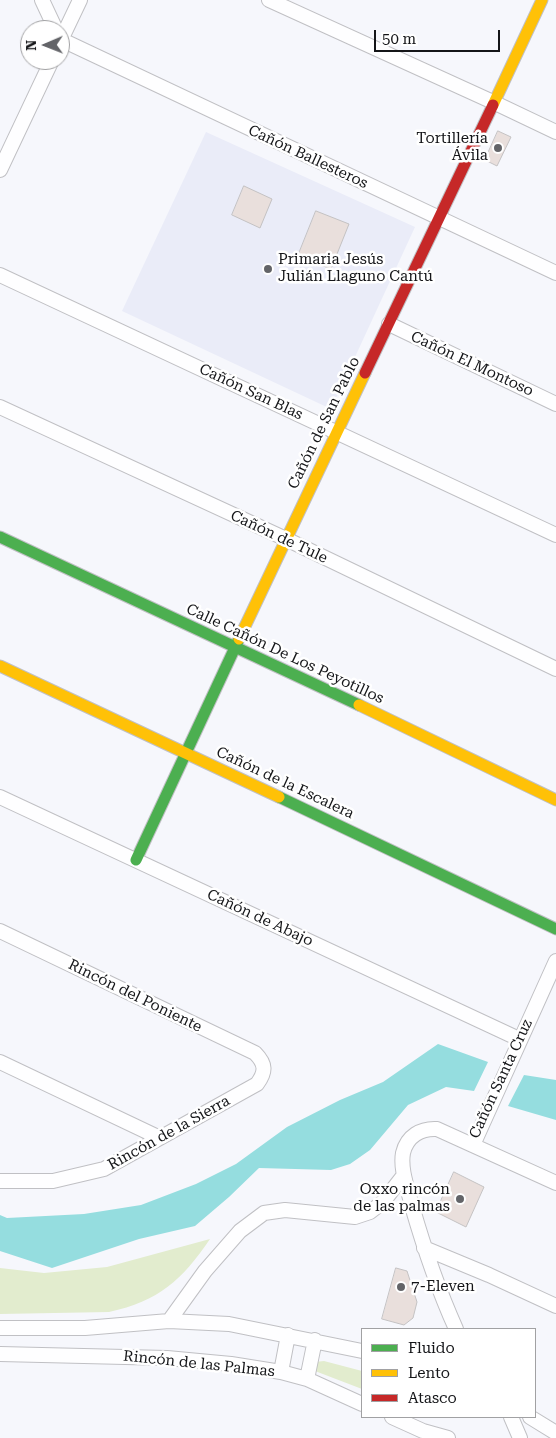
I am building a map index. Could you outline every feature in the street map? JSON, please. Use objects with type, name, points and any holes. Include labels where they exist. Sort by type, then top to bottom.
[{"type":"street","points":[[42,0],[51,20]]},
{"type":"street","points":[[69,20],[80,0]]},
{"type":"street","points":[[269,0],[556,132]]},
{"type":"street","name":"Cañón de San Pablo","points":[[136,860],[336,432],[542,0]]},
{"type":"street","name":"Cañón Ballesteros","points":[[70,43],[556,273]]},
{"type":"street","points":[[0,170],[47,70]]},
{"type":"street","name":"Cañón San Blas","points":[[0,275],[556,535]]},
{"type":"street","name":"Cañón El Montoso","points":[[389,324],[556,404]]},
{"type":"street","name":"Cañón de Tule","points":[[0,407],[286,540],[556,669]]},
{"type":"street","name":"Calle Cañón De Los Peyotillos","points":[[0,537],[235,646],[556,800]]},
{"type":"street","name":"Cañón de la Escalera","points":[[0,666],[556,929]]},
{"type":"street","name":"Cañón de Abajo","points":[[0,797],[519,1039]]},
{"type":"street","name":"Rincón del Poniente","points":[[0,931],[255,1053],[261,1059],[264,1067]]},
{"type":"street","name":"Cañón Santa Cruz","points":[[456,1328],[442,1299],[424,1248],[404,1175],[403,1153],[409,1141],[418,1132],[428,1128],[437,1129],[473,1145],[519,1039],[556,961]]},
{"type":"street","points":[[0,1062],[160,1138]]},
{"type":"street","name":"Rincón de la Sierra","points":[[0,1181],[54,1181],[104,1169],[257,1084],[263,1077],[264,1067]]},
{"type":"street","points":[[473,1145],[556,1183]]},
{"type":"street","points":[[169,1321],[205,1272],[240,1231],[264,1213],[285,1210],[355,1216],[370,1212],[383,1202],[404,1175]]},
{"type":"street","points":[[424,1248],[556,1306]]},
{"type":"street","name":"Rincón de las Palmas","points":[[0,1328],[85,1328],[169,1321],[229,1324],[361,1351]]},
{"type":"street","points":[[281,1372],[288,1335]]},
{"type":"street","points":[[306,1379],[315,1340]]},
{"type":"street","name":"Rincón de las Palmas","points":[[0,1354],[167,1358],[281,1372],[306,1379],[361,1404]]},
{"type":"street","points":[[394,1418],[423,1431],[448,1438]]},
{"type":"street","points":[[511,1418],[520,1438]]},
{"type":"street","points":[[532,1418],[556,1433]]},
{"type":"shaded area","name":"Primaria Jesús Julián Llaguno Cantú","points":[[206,132],[415,227],[331,409],[122,311]]},
{"type":"green space","points":[[210,1239],[179,1277],[168,1287],[142,1302],[109,1312],[0,1314],[0,1268],[44,1273],[107,1267]]},
{"type":"green space","points":[[324,1361],[361,1371],[361,1389],[315,1371],[315,1362]]},
{"type":"water","points":[[438,1044],[488,1062],[474,1091],[446,1087],[408,1105],[370,1150],[350,1164],[331,1170],[259,1168],[195,1226],[139,1239],[52,1268],[0,1251],[0,1215],[7,1218],[84,1214],[141,1205],[196,1184],[236,1164],[287,1127],[340,1100],[383,1082]]},
{"type":"water","points":[[524,1075],[556,1080],[556,1120],[508,1106]]},
{"type":"building","name":"Tortillería Ávila","points":[[498,131],[511,137],[497,166],[485,160]]},
{"type":"building","points":[[244,186],[272,199],[260,228],[232,215]]},
{"type":"building","points":[[316,211],[349,224],[331,269],[298,256]]},
{"type":"building","name":"Oxxo rincón de las palmas","points":[[454,1172],[484,1187],[466,1227],[436,1212]]},
{"type":"building","name":"7-Eleven","points":[[396,1268],[407,1271],[417,1302],[413,1318],[404,1325],[382,1319]]},
{"type":"traffic: fast","points":[[0,537],[359,705]]},
{"type":"traffic: fast","points":[[136,860],[239,639]]},
{"type":"traffic: fast","points":[[279,797],[556,929]]},
{"type":"traffic: slow","points":[[493,105],[542,0]]},
{"type":"traffic: slow","points":[[239,639],[365,373]]},
{"type":"traffic: slow","points":[[0,666],[279,797]]},
{"type":"traffic: slow","points":[[359,705],[556,800]]},
{"type":"traffic: jam","points":[[365,373],[493,105]]},
{"type":"place","name":"Tortillería Ávila","points":[[498,148]]},
{"type":"place","name":"Primaria Jesús Julián Llaguno Cantú","points":[[268,269]]},
{"type":"place","name":"Oxxo rincón de las palmas","points":[[460,1199]]},
{"type":"place","name":"7-Eleven","points":[[401,1287]]}]
